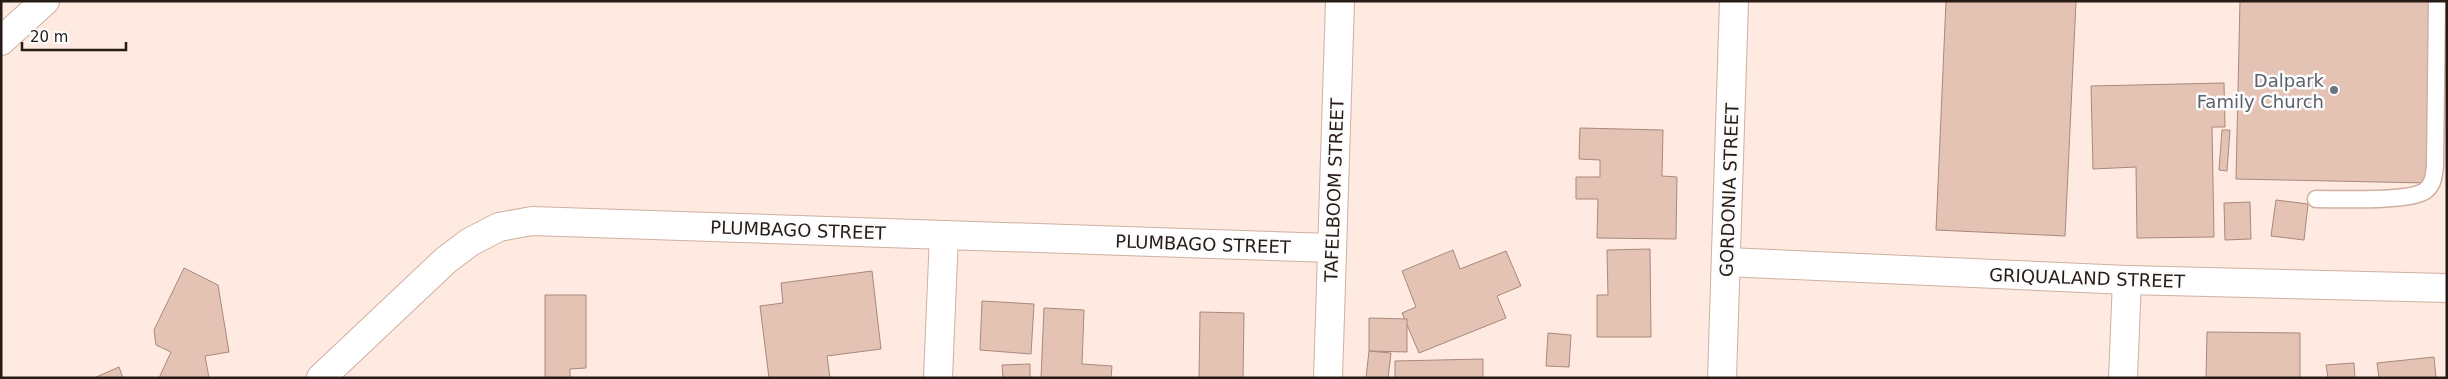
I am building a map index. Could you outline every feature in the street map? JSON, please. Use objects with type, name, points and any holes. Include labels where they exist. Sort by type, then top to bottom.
[{"type":"street","points":[[1,41],[45,1]]},
{"type":"street","name":"TAFELBOOM STREET","points":[[1328,378],[1340,1]]},
{"type":"street","name":"GORDONIA STREET","points":[[1722,378],[1734,1]]},
{"type":"street","name":"PLUMBAGO STREET","points":[[321,378],[446,260],[485,233],[514,223],[547,220],[944,236],[1332,248]]},
{"type":"street","points":[[938,378],[944,236]]},
{"type":"street","name":"GRIQUALAND STREET","points":[[1727,262],[2126,280],[2447,288]]},
{"type":"street","points":[[2123,378],[2126,280]]},
{"type":"lane","points":[[2316,199],[2401,198],[2424,192],[2430,187],[2435,166],[2437,1]]},
{"type":"building","points":[[1946,1],[2076,1],[2065,236],[1936,230]]},
{"type":"building","name":"Dalpark Family Church","points":[[2240,1],[2431,1],[2427,183],[2236,179]]},
{"type":"building","points":[[2224,83],[2225,127],[2212,127],[2214,237],[2137,238],[2136,167],[2093,169],[2091,86]]},
{"type":"building","points":[[1580,128],[1663,130],[1662,176],[1677,177],[1676,239],[1597,238],[1598,199],[1576,199],[1576,177],[1600,177],[1600,160],[1579,159]]},
{"type":"building","points":[[2222,130],[2230,130],[2227,171],[2219,170]]},
{"type":"building","points":[[2276,200],[2308,204],[2304,240],[2271,236]]},
{"type":"building","points":[[2250,202],[2251,239],[2225,240],[2224,203]]},
{"type":"building","points":[[1650,249],[1651,337],[1597,337],[1597,295],[1608,295],[1607,250]]},
{"type":"building","points":[[1453,250],[1460,269],[1506,251],[1521,286],[1497,296],[1506,318],[1419,353],[1402,313],[1416,307],[1402,271]]},
{"type":"building","points":[[184,268],[218,285],[229,352],[205,356],[209,378],[159,378],[171,352],[156,345],[154,330]]},
{"type":"building","points":[[872,271],[881,349],[827,356],[830,378],[769,378],[760,306],[783,303],[781,283]]},
{"type":"building","points":[[545,295],[586,295],[586,368],[570,369],[570,378],[545,378]]},
{"type":"building","points":[[982,301],[1034,304],[1031,354],[980,350]]},
{"type":"building","points":[[1044,308],[1084,310],[1082,364],[1112,366],[1111,378],[1041,378]]},
{"type":"building","points":[[1200,312],[1244,313],[1243,378],[1199,378]]},
{"type":"building","points":[[1369,318],[1407,319],[1407,352],[1369,351]]},
{"type":"building","points":[[2207,332],[2300,333],[2300,378],[2206,378]]},
{"type":"building","points":[[1548,333],[1571,335],[1569,367],[1546,366]]},
{"type":"building","points":[[1369,351],[1391,353],[1388,378],[1366,378]]},
{"type":"building","points":[[2434,357],[2436,378],[2379,378],[2377,363]]},
{"type":"building","points":[[1483,359],[1483,378],[1395,378],[1395,361]]},
{"type":"building","points":[[2354,363],[2355,378],[2328,378],[2326,365]]},
{"type":"building","points":[[1030,364],[1030,378],[1003,378],[1002,365]]},
{"type":"building","points":[[119,367],[123,378],[94,378]]},
{"type":"place","name":"Dalpark Family Church","points":[[2334,90]]}]
